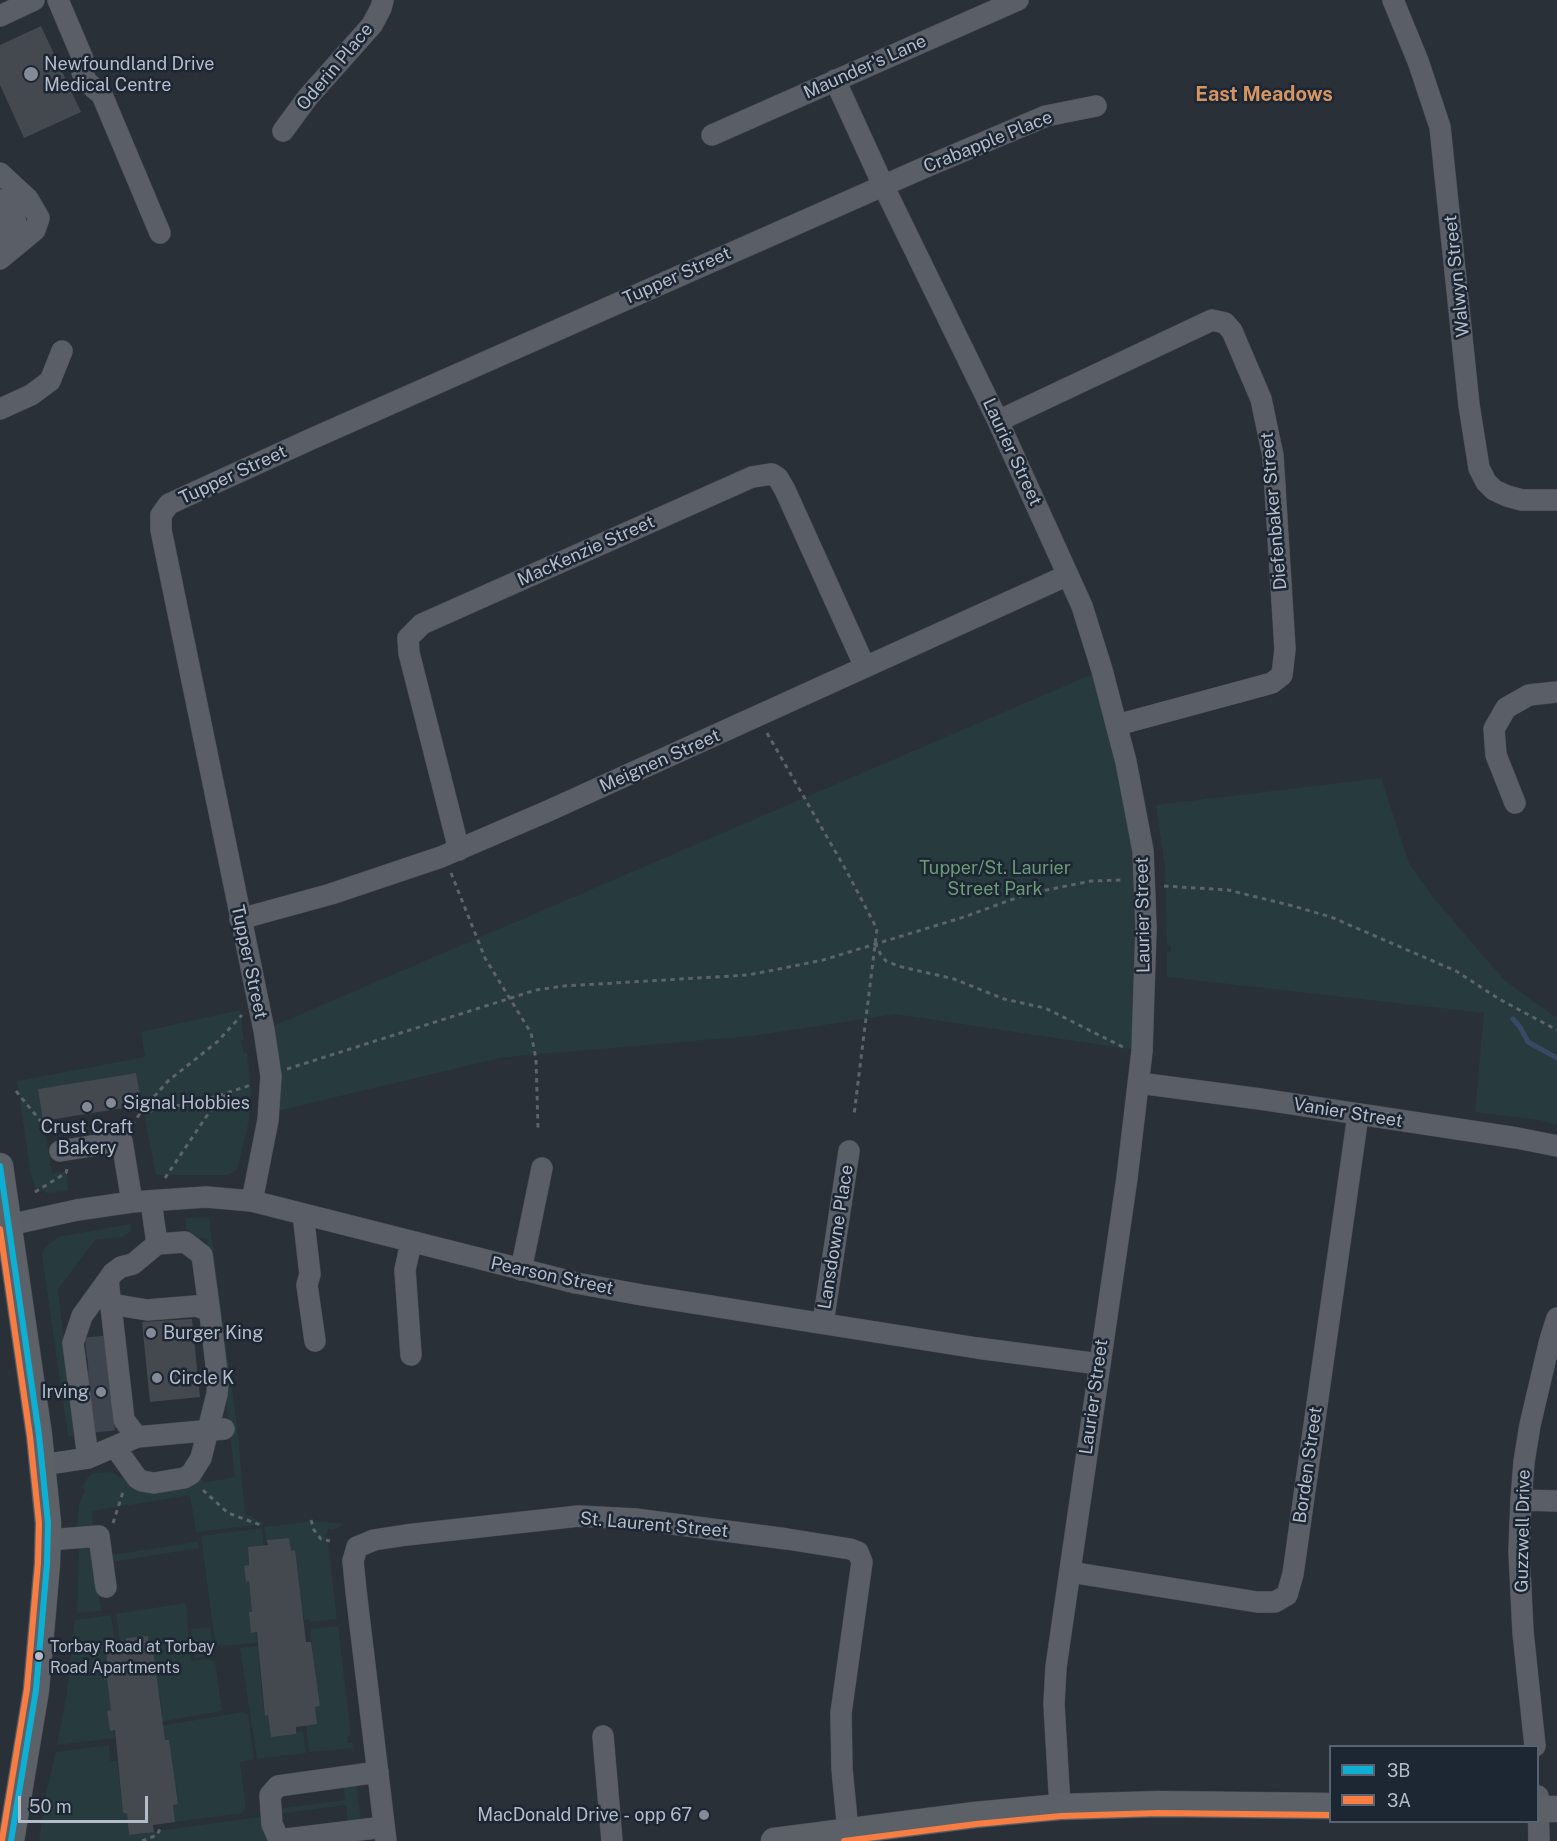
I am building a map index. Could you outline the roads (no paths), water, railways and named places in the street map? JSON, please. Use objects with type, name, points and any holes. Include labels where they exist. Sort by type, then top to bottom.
[{"type":"main road","points":[[0,1166],[42,1465],[48,1540],[36,1690],[11,1841]]},
{"type":"main road","points":[[774,1841],[1060,1807],[1159,1804],[1329,1806]]},
{"type":"main road","points":[[0,1828],[16,1808]]},
{"type":"main road","points":[[16,1808],[24,1841]]},
{"type":"main road","points":[[1539,1809],[1557,1809]]},
{"type":"street","points":[[0,16],[34,0]]},
{"type":"street","points":[[58,0],[82,59],[82,72],[87,82],[102,95],[160,233]]},
{"type":"street","name":"Oderin Place","points":[[283,131],[308,97],[372,25],[383,0]]},
{"type":"street","name":"Maunder's Lane","points":[[712,135],[1018,0]]},
{"type":"street","name":"Walwyn Street","points":[[1393,0],[1418,61],[1440,127],[1469,405],[1479,468],[1486,482],[1494,490],[1507,496],[1522,500],[1557,500]]},
{"type":"street","name":"Laurier Street","points":[[835,80],[883,185],[998,420],[1068,575],[1093,638],[1117,725],[1136,808],[1145,884],[1144,1014],[1139,1083],[1056,1667],[1054,1704],[1060,1807]]},
{"type":"street","name":"Crabapple Place","points":[[883,185],[1046,116],[1096,106]]},
{"type":"street","points":[[0,173],[28,199],[39,218],[35,230],[0,259]]},
{"type":"street","name":"Tupper Street","points":[[252,1201],[268,1120],[271,1076],[264,1030],[161,530],[161,514],[169,504],[320,435],[883,185]]},
{"type":"street","points":[[0,200],[5,201],[14,213],[16,229],[6,244],[0,247]]},
{"type":"street","points":[[0,221],[0,228]]},
{"type":"street","name":"Diefenbaker Street","points":[[998,420],[1212,320],[1225,323],[1232,331],[1261,399],[1269,428],[1273,456],[1285,649],[1282,675],[1272,683],[1117,725]]},
{"type":"street","points":[[0,409],[31,395],[50,381],[62,351]]},
{"type":"street","name":"MacKenzie Street","points":[[459,849],[409,653],[408,638],[422,624],[752,477],[772,474],[778,478],[785,490],[865,667]]},
{"type":"street","name":"Meignen Street","points":[[240,919],[331,894],[459,849],[549,812],[1068,575]]},
{"type":"street","points":[[1515,803],[1496,755],[1494,729],[1506,708],[1529,696],[1557,692]]},
{"type":"street","name":"Vanier Street","points":[[1139,1083],[1517,1138],[1557,1146]]},
{"type":"street","name":"Borden Street","points":[[1070,1572],[1257,1602],[1275,1602],[1287,1595],[1293,1574],[1358,1115]]},
{"type":"street","points":[[67,1150],[122,1142],[157,1244]]},
{"type":"street","name":"Lansdowne Place","points":[[823,1323],[849,1151]]},
{"type":"street","points":[[521,1270],[542,1168]]},
{"type":"street","name":"Pearson Street","points":[[9,1225],[77,1210],[141,1201],[206,1197],[252,1201],[521,1270],[642,1295],[977,1348],[1099,1364]]},
{"type":"street","points":[[303,1214],[310,1274],[307,1285],[315,1341]]},
{"type":"street","points":[[115,1446],[142,1481],[154,1484],[184,1478],[190,1474],[216,1430],[218,1381],[202,1255],[184,1242],[157,1244],[133,1264],[121,1267],[113,1273],[82,1316],[75,1336],[100,1383],[137,1437]]},
{"type":"street","points":[[411,1242],[405,1270],[411,1354]]},
{"type":"street","points":[[88,1458],[111,1304],[108,1280]]},
{"type":"street","points":[[111,1304],[147,1310],[196,1306],[207,1310],[210,1314]]},
{"type":"street","name":"Guzzwell Drive","points":[[1535,1745],[1523,1632],[1519,1552],[1521,1500],[1530,1425],[1557,1318]]},
{"type":"street","points":[[42,1465],[88,1458],[137,1437],[216,1430]]},
{"type":"street","points":[[1521,1500],[1557,1502]]},
{"type":"street","name":"St. Laurent Street","points":[[385,1834],[353,1561],[357,1547],[374,1540],[579,1516],[635,1519],[798,1541],[858,1552],[862,1562],[841,1713],[842,1769],[848,1831]]},
{"type":"street","points":[[48,1540],[99,1536],[106,1587]]},
{"type":"street","points":[[603,1736],[612,1841]]},
{"type":"street","points":[[378,1772],[278,1785],[270,1796],[272,1824],[279,1840],[385,1834]]},
{"type":"street","points":[[1538,1823],[1539,1841]]},
{"type":"waterway","points":[[1513,1019],[1528,1042],[1557,1058]]},
{"type":"tunnel","points":[[86,1348],[107,1346]]},
{"type":"tunnel","points":[[88,1364],[108,1363]]},
{"type":"tunnel","points":[[89,1383],[110,1381]]},
{"type":"tunnel","points":[[91,1402],[112,1400]]},
{"type":"tunnel","points":[[93,1422],[114,1420]]},
{"type":"place","name":"Newfoundland Drive Medical Centre","points":[[31,74]]},
{"type":"place","name":"Signal Hobbies","points":[[111,1103]]},
{"type":"place","name":"Crust Craft Bakery","points":[[87,1107]]},
{"type":"place","name":"Burger King","points":[[151,1333]]},
{"type":"place","name":"Circle K","points":[[157,1378]]},
{"type":"place","name":"Irving","points":[[101,1392]]},
{"type":"place","name":"Torbay Road at Torbay Road Apartments","points":[[39,1656]]},
{"type":"place","name":"MacDonald Drive - opp 67","points":[[704,1815]]},
{"type":"district","name":"East Meadows","points":[[1264,95]]},
{"type":"park label","name":"Tupper/St. Laurier Street Park","points":[[995,878]]}]
